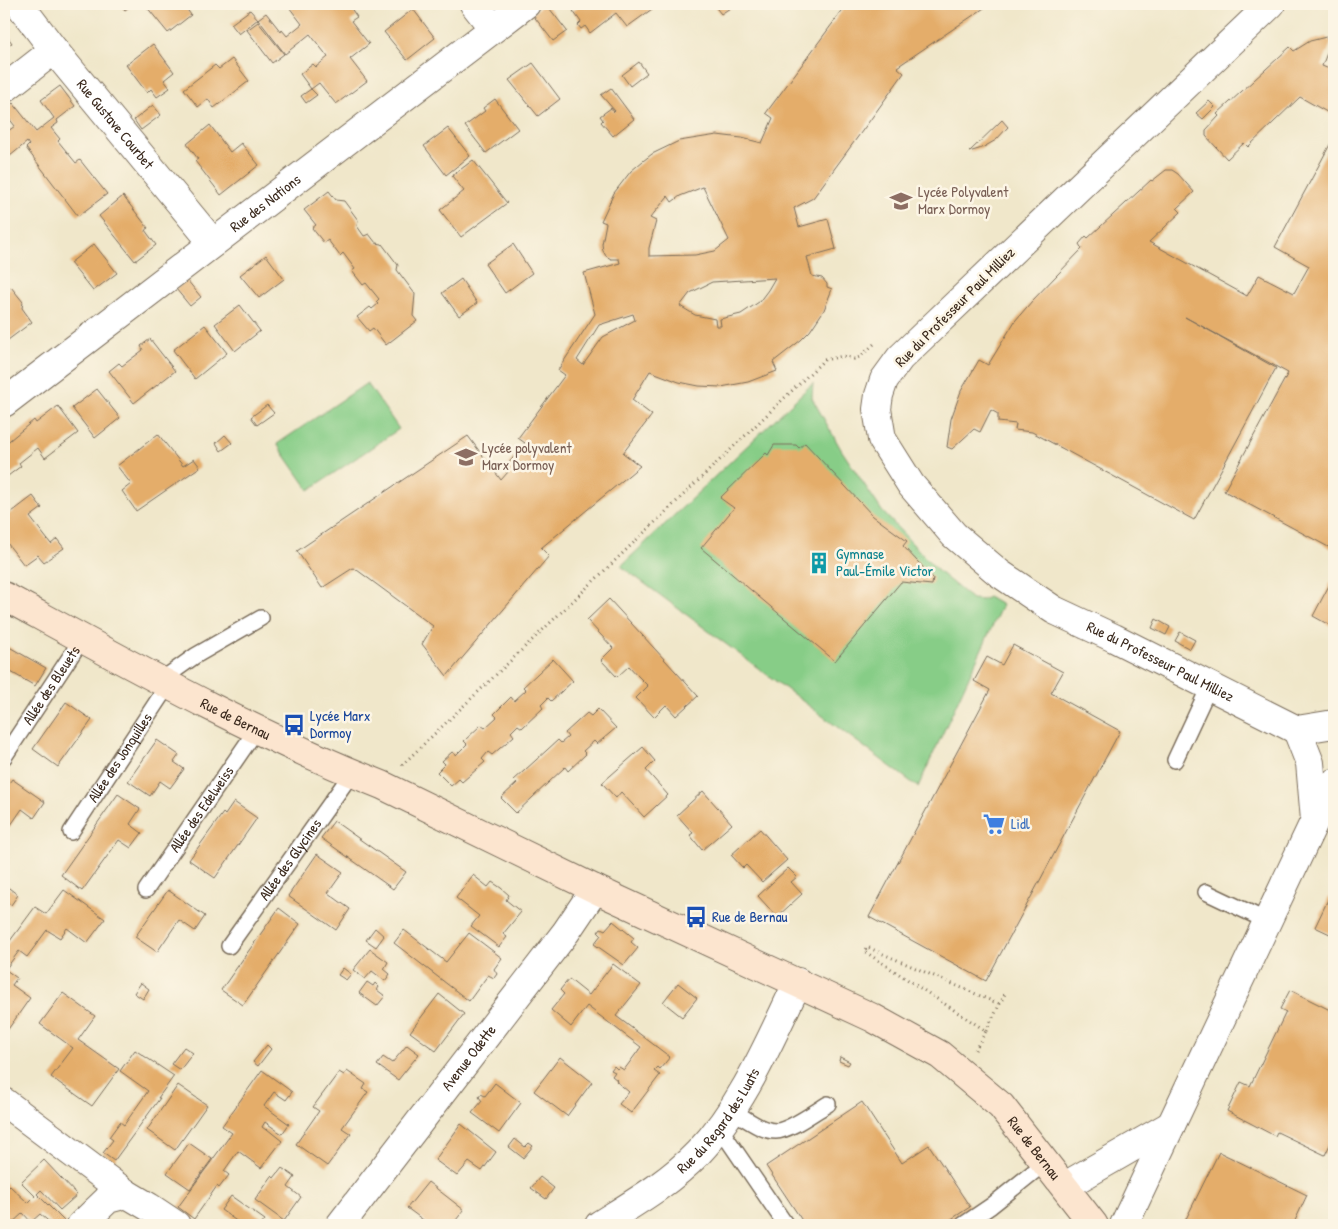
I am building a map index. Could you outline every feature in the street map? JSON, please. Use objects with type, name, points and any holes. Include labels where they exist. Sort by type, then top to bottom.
[{"type":"street","name":"Rue Gustave Courbet","points":[[19,4],[54,50],[213,243]]},
{"type":"street","points":[[474,4],[494,28]]},
{"type":"street","name":"Rue des Nations","points":[[4,403],[526,4]]},
{"type":"street","name":"Rue du Professeur Paul Milliez","points":[[1271,4],[900,358],[884,380],[877,409],[882,439],[911,485],[954,535],[999,573],[1054,610],[1297,730]]},
{"type":"street","points":[[4,90],[54,50]]},
{"type":"street","name":"Rue de Bernau","points":[[4,596],[164,683],[257,729],[382,785],[595,889],[798,982],[873,1018],[940,1054],[1001,1106],[1094,1225]]},
{"type":"street","points":[[1315,820],[1310,763],[1297,730],[1334,724]]},
{"type":"street","points":[[1124,1225],[1334,783]]},
{"type":"street","name":"Avenue Odette","points":[[340,1225],[560,940],[595,889]]},
{"type":"street","name":"Rue du Regard des Luats","points":[[599,1225],[661,1186],[698,1153],[725,1118],[754,1072],[798,982]]},
{"type":"street","points":[[4,1102],[126,1194],[176,1225]]},
{"type":"street","points":[[1065,1186],[1171,1125]]},
{"type":"street","points":[[81,1225],[108,1199],[126,1194]]},
{"type":"lane","points":[[164,683],[195,656],[261,618]]},
{"type":"lane","name":"Allée des Bleuets","points":[[4,757],[82,639]]},
{"type":"lane","name":"Allée des Jonquilles","points":[[70,832],[164,683]]},
{"type":"lane","points":[[1175,760],[1209,687]]},
{"type":"lane","name":"Allée des Edelweiss","points":[[146,890],[257,729]]},
{"type":"lane","name":"Allée des Glycines","points":[[229,946],[352,773]]},
{"type":"lane","points":[[1206,892],[1267,922]]},
{"type":"lane","points":[[725,1118],[757,1124],[777,1131],[786,1129],[828,1104]]},
{"type":"lane","points":[[725,1118],[786,1225]]},
{"type":"lane","points":[[963,1225],[991,1206],[1046,1162]]},
{"type":"path","points":[[382,785],[824,360]]},
{"type":"path","points":[[986,1031],[864,952],[867,947],[999,1004]]},
{"type":"path","points":[[962,1073],[1005,994]]},
{"type":"green space","points":[[367,383],[399,429],[309,490],[277,444]]},
{"type":"green space","points":[[813,383],[812,398],[842,451],[882,511],[938,571],[972,599],[982,600],[988,597],[1002,605],[918,787],[621,566]]},
{"type":"building","points":[[119,4],[133,4],[125,10]]},
{"type":"building","points":[[149,4],[183,4],[191,15],[168,33],[146,6]]},
{"type":"building","points":[[294,4],[329,4],[333,8],[339,4],[345,7],[348,4],[357,17],[351,21],[369,44],[350,59],[367,81],[336,104],[319,83],[311,89],[300,74],[313,64],[316,67],[328,57],[310,34],[285,54],[258,19],[266,13],[281,32],[282,30],[287,36],[302,24],[289,7]]},
{"type":"building","points":[[546,4],[567,31],[553,41],[532,14]]},
{"type":"building","points":[[583,4],[659,4],[627,27],[616,13],[590,33],[585,26],[581,29],[578,25],[581,22],[573,11]]},
{"type":"building","points":[[713,4],[736,4],[721,14]]},
{"type":"building","name":"Lycée Polyvalent Marx Dormoy","points":[[847,4],[990,4],[897,67],[904,73],[868,123],[813,198],[794,208],[799,227],[828,219],[836,249],[807,257],[812,276],[822,278],[827,287],[832,289],[824,310],[810,331],[773,362],[777,371],[748,382],[721,387],[699,386],[679,382],[650,371],[632,400],[652,415],[623,453],[640,466],[541,548],[549,556],[447,676],[422,644],[433,626],[357,570],[353,568],[322,588],[297,551],[468,436],[501,480],[508,472],[504,469],[525,443],[518,438],[565,375],[558,370],[595,314],[584,273],[620,263],[619,259],[611,259],[603,251],[602,244],[606,223],[601,221],[614,193],[631,171],[652,154],[679,141],[717,135],[762,143],[773,118],[766,113]],"holes":[[[703,187],[729,240],[715,251],[695,255],[649,256],[649,248],[656,221],[650,218],[668,196],[672,202],[680,196]],[[775,278],[759,302],[741,314],[720,319],[721,326],[716,326],[715,319],[695,315],[680,306],[690,293],[712,282]],[[633,314],[635,320],[603,337],[583,365],[577,360],[599,325]]]},
{"type":"building","points":[[413,9],[435,38],[407,60],[384,32]]},
{"type":"building","points":[[250,10],[258,19],[239,34],[231,24]]},
{"type":"building","points":[[258,22],[284,54],[272,63],[247,30]]},
{"type":"building","points":[[4,32],[12,43],[4,49]]},
{"type":"building","points":[[1326,37],[1331,43],[1322,66],[1334,71],[1334,116],[1300,97],[1248,147],[1244,143],[1227,159],[1206,136],[1206,130],[1219,116],[1217,114],[1290,47],[1294,51],[1310,41]]},
{"type":"building","points":[[153,44],[174,72],[164,80],[170,88],[157,97],[151,89],[147,93],[126,65]]},
{"type":"building","points":[[232,59],[249,81],[214,108],[208,99],[198,107],[184,89],[215,65],[219,69]]},
{"type":"building","points":[[639,62],[647,73],[630,86],[622,75]]},
{"type":"building","points":[[533,63],[560,99],[538,116],[509,80]]},
{"type":"building","points":[[60,86],[75,106],[57,120],[58,123],[51,128],[60,139],[58,141],[76,163],[80,160],[107,194],[78,216],[26,148],[29,145],[27,142],[4,161],[4,134],[15,126],[4,110],[13,103],[36,132],[54,118],[41,100]]},
{"type":"building","points":[[611,88],[634,119],[613,136],[601,122],[603,120],[600,116],[611,108],[615,111],[601,95]]},
{"type":"building","points":[[311,89],[317,95],[306,103],[301,96]]},
{"type":"building","points":[[495,99],[518,129],[486,153],[465,126],[485,111],[483,108]]},
{"type":"building","points":[[1209,101],[1215,107],[1203,119],[1196,113]]},
{"type":"building","points":[[153,105],[161,115],[141,130],[134,120]]},
{"type":"building","points":[[1002,120],[1008,127],[996,140],[982,148],[969,152]]},
{"type":"building","points":[[210,125],[230,152],[241,143],[259,165],[221,195],[195,161],[198,159],[187,144]]},
{"type":"building","points":[[448,128],[470,156],[446,175],[424,146]]},
{"type":"building","points":[[1334,137],[1334,550],[1224,491],[1288,373],[1185,317],[1276,368],[1194,520],[1032,432],[1015,430],[1016,424],[998,422],[998,414],[991,410],[980,432],[974,429],[952,449],[947,447],[951,419],[961,391],[979,360],[988,365],[1015,321],[1082,249],[1079,244],[1086,236],[1088,238],[1151,180],[1166,170],[1172,170],[1178,174],[1194,192],[1177,208],[1181,212],[1149,242],[1247,296],[1259,275],[1294,293],[1309,266],[1275,247]]},
{"type":"building","points":[[473,160],[507,203],[461,237],[440,210],[464,191],[452,176]]},
{"type":"building","points":[[329,191],[336,200],[344,201],[358,220],[357,226],[364,236],[369,234],[376,243],[382,244],[398,265],[397,270],[415,294],[413,316],[417,321],[386,345],[373,328],[369,331],[357,317],[370,307],[372,309],[378,304],[376,302],[379,299],[366,283],[363,285],[352,271],[355,269],[343,253],[340,256],[328,240],[324,243],[312,228],[316,225],[304,210]]},
{"type":"building","points":[[123,196],[148,228],[145,230],[156,245],[135,261],[99,216]]},
{"type":"building","points":[[94,244],[117,273],[93,291],[70,263]]},
{"type":"building","points":[[513,244],[532,273],[505,293],[485,264]]},
{"type":"building","points":[[266,255],[284,279],[259,298],[240,275]]},
{"type":"building","points":[[461,279],[477,303],[459,316],[442,293]]},
{"type":"building","points":[[187,280],[201,297],[190,306],[176,289]]},
{"type":"building","points":[[11,287],[23,302],[22,308],[32,322],[4,343],[4,293]]},
{"type":"building","points":[[240,305],[260,331],[235,351],[215,324]]},
{"type":"building","points":[[205,325],[227,353],[195,379],[173,350]]},
{"type":"building","points":[[150,339],[175,371],[134,403],[109,371],[119,363],[122,366],[143,350],[141,346]]},
{"type":"building","points":[[97,389],[120,418],[95,438],[72,408]]},
{"type":"building","points":[[267,405],[274,413],[257,425],[251,417]]},
{"type":"building","points":[[58,406],[78,433],[45,458],[38,448],[19,463],[21,466],[4,479],[4,445],[34,420],[36,423]]},
{"type":"building","points":[[158,434],[183,466],[194,459],[200,467],[136,511],[122,491],[131,484],[117,466]]},
{"type":"building","points":[[225,435],[232,443],[221,451],[216,443]]},
{"type":"building","name":"Gymnase Paul-Émile Victor","points":[[805,443],[873,516],[907,541],[903,546],[933,578],[932,585],[901,582],[835,661],[701,548],[734,508],[720,498],[766,453],[768,455],[774,445],[796,445],[799,448]]},
{"type":"building","points":[[33,496],[42,508],[30,517],[51,544],[57,539],[64,548],[44,562],[38,555],[24,565],[4,539],[4,518]]},
{"type":"building","points":[[1334,576],[1334,619],[1331,626],[1313,616]]},
{"type":"building","points":[[609,599],[698,696],[676,716],[666,705],[654,717],[636,698],[648,686],[629,666],[617,677],[601,660],[613,648],[587,620]]},
{"type":"building","points":[[1156,619],[1170,627],[1166,635],[1152,628]]},
{"type":"building","points":[[1180,632],[1195,640],[1190,649],[1175,641]]},
{"type":"building","points":[[4,644],[46,668],[35,686],[4,668]]},
{"type":"building","name":"Lidl","points":[[1013,645],[1063,672],[1051,693],[1120,731],[986,981],[869,917],[990,690],[974,681],[987,657],[1002,665]]},
{"type":"building","points":[[553,659],[573,681],[551,701],[548,698],[541,705],[543,708],[522,728],[518,725],[511,732],[514,736],[492,755],[488,752],[482,759],[485,762],[462,782],[459,779],[451,786],[437,772],[445,764],[442,761],[452,752],[456,755],[467,744],[464,741],[481,725],[485,728],[497,717],[494,714],[511,697],[514,701],[526,690],[523,687]]},
{"type":"building","points":[[66,702],[92,720],[58,767],[33,749]]},
{"type":"building","points":[[598,709],[616,728],[597,744],[594,741],[583,751],[586,754],[568,771],[565,767],[516,813],[501,798],[517,783],[514,780],[558,740],[561,743],[568,737],[565,733],[587,713],[591,716]]},
{"type":"building","points":[[157,740],[179,755],[174,762],[184,769],[170,788],[160,781],[150,796],[128,781]]},
{"type":"building","points":[[643,747],[655,761],[646,770],[668,795],[644,817],[621,792],[616,798],[602,783]]},
{"type":"building","points":[[12,779],[45,802],[34,818],[22,809],[4,835],[4,790]]},
{"type":"building","points":[[703,791],[732,824],[702,850],[690,835],[693,833],[677,815]]},
{"type":"building","points":[[118,794],[140,809],[130,824],[142,833],[131,848],[119,840],[82,891],[61,875]]},
{"type":"building","points":[[234,802],[257,818],[215,878],[189,860],[223,813],[225,815]]},
{"type":"building","points":[[334,821],[406,872],[393,889],[321,838]]},
{"type":"building","points":[[760,829],[787,860],[762,882],[746,865],[743,868],[731,855]]},
{"type":"building","points":[[317,854],[343,872],[328,893],[350,909],[336,930],[288,896]]},
{"type":"building","points":[[4,859],[9,862],[4,870]]},
{"type":"building","points":[[788,868],[797,877],[791,882],[802,894],[777,917],[758,896]]},
{"type":"building","points":[[473,875],[488,887],[492,882],[501,888],[509,895],[506,900],[521,912],[503,934],[507,937],[499,947],[471,926],[479,916],[456,898]]},
{"type":"building","points":[[5,885],[18,895],[11,905],[4,900]]},
{"type":"building","points":[[1334,887],[1334,936],[1315,927]]},
{"type":"building","points":[[64,890],[105,919],[87,943],[67,928],[60,938],[47,930],[27,957],[19,951],[5,970],[4,949],[35,907],[46,914]]},
{"type":"building","points":[[168,890],[205,916],[195,931],[179,920],[157,952],[135,937]]},
{"type":"building","points":[[279,908],[300,924],[243,1005],[221,990]]},
{"type":"building","points":[[613,921],[634,938],[631,942],[638,948],[624,965],[594,944],[601,935],[598,932],[601,928],[605,930]]},
{"type":"building","points":[[375,928],[384,936],[376,947],[366,940]]},
{"type":"building","points":[[404,930],[446,962],[469,933],[502,958],[494,969],[497,974],[494,978],[488,975],[469,1001],[394,943]]},
{"type":"building","points":[[370,949],[388,962],[384,969],[390,974],[385,981],[372,971],[365,979],[353,970]]},
{"type":"building","points":[[613,964],[641,985],[616,1016],[670,1057],[660,1069],[658,1067],[654,1071],[660,1075],[631,1113],[619,1104],[629,1092],[616,1081],[612,1076],[615,1072],[611,1070],[614,1066],[617,1069],[619,1067],[624,1070],[641,1047],[587,1006],[571,1027],[551,1010],[564,994],[560,990],[569,979],[589,995]]},
{"type":"building","points":[[343,968],[351,974],[346,980],[338,975]]},
{"type":"building","points":[[6,970],[17,978],[12,985],[30,998],[4,1035],[4,972]]},
{"type":"building","points":[[367,982],[373,986],[375,983],[379,987],[377,990],[385,996],[377,1006],[359,993]]},
{"type":"building","points":[[141,983],[149,989],[143,999],[134,993]]},
{"type":"building","points":[[678,983],[697,998],[682,1017],[663,1002]]},
{"type":"building","points":[[1290,990],[1334,1012],[1334,1136],[1325,1155],[1277,1132],[1275,1136],[1227,1111],[1241,1082],[1250,1086],[1286,1012],[1280,1009]]},
{"type":"building","points":[[63,993],[95,1016],[78,1040],[119,1069],[92,1106],[51,1077],[73,1048],[40,1024]]},
{"type":"building","points":[[439,994],[464,1014],[436,1051],[410,1032]]},
{"type":"building","points":[[267,1045],[271,1049],[258,1066],[253,1062]]},
{"type":"building","points":[[407,1045],[419,1054],[398,1080],[377,1065],[383,1057],[392,1063]]},
{"type":"building","points":[[184,1047],[193,1053],[180,1070],[171,1064]]},
{"type":"building","points":[[135,1050],[174,1076],[114,1161],[103,1153],[113,1140],[109,1137],[120,1122],[124,1125],[148,1091],[120,1071]]},
{"type":"building","points":[[560,1057],[592,1082],[567,1116],[534,1091]]},
{"type":"building","points":[[840,1057],[850,1062],[848,1065],[839,1061]]},
{"type":"building","points":[[262,1070],[292,1092],[286,1100],[274,1092],[264,1106],[289,1124],[282,1134],[265,1122],[262,1127],[282,1141],[261,1168],[238,1151],[224,1171],[229,1175],[219,1188],[217,1186],[194,1219],[178,1207],[232,1133],[222,1126]]},
{"type":"building","points":[[347,1071],[366,1084],[363,1089],[368,1092],[342,1128],[351,1134],[327,1166],[296,1144],[319,1111],[313,1107],[339,1072],[344,1075]]},
{"type":"building","points":[[495,1083],[521,1103],[499,1133],[472,1113],[482,1101],[479,1097],[481,1094],[485,1096]]},
{"type":"building","points":[[178,1085],[207,1105],[175,1150],[147,1130]]},
{"type":"building","points":[[862,1102],[902,1163],[929,1145],[970,1207],[942,1225],[805,1225],[766,1166]]},
{"type":"building","points":[[461,1124],[496,1152],[482,1171],[469,1162],[457,1176],[435,1160]]},
{"type":"building","points":[[515,1139],[525,1147],[529,1143],[533,1146],[523,1158],[509,1147]]},
{"type":"building","points":[[189,1143],[212,1159],[190,1189],[167,1173]]},
{"type":"building","points":[[1219,1152],[1307,1195],[1293,1225],[1183,1225]]},
{"type":"building","points":[[44,1160],[77,1195],[60,1210],[41,1190],[37,1194],[66,1223],[64,1225],[53,1225],[40,1214],[31,1222],[23,1213],[10,1225],[4,1225],[4,1182],[28,1203],[35,1196],[21,1182]]},
{"type":"building","points":[[282,1168],[295,1177],[288,1187],[301,1197],[284,1221],[255,1200],[272,1176],[274,1178]]},
{"type":"building","points":[[540,1177],[554,1188],[546,1199],[531,1188]]},
{"type":"building","points":[[428,1182],[464,1210],[452,1225],[430,1225],[407,1208]]},
{"type":"building","points":[[231,1196],[265,1220],[261,1225],[242,1225],[221,1210]]},
{"type":"place","name":"Lycée Polyvalent Marx Dormoy","points":[[901,201]]},
{"type":"place","name":"Lycée polyvalent Marx Dormoy","points":[[466,457]]},
{"type":"place","name":"Gymnase Paul-Émile Victor","points":[[819,563]]},
{"type":"place","name":"Lycée Marx Dormoy","points":[[294,725]]},
{"type":"place","name":"Lidl","points":[[994,824]]},
{"type":"place","name":"Rue de Bernau","points":[[696,917]]}]
